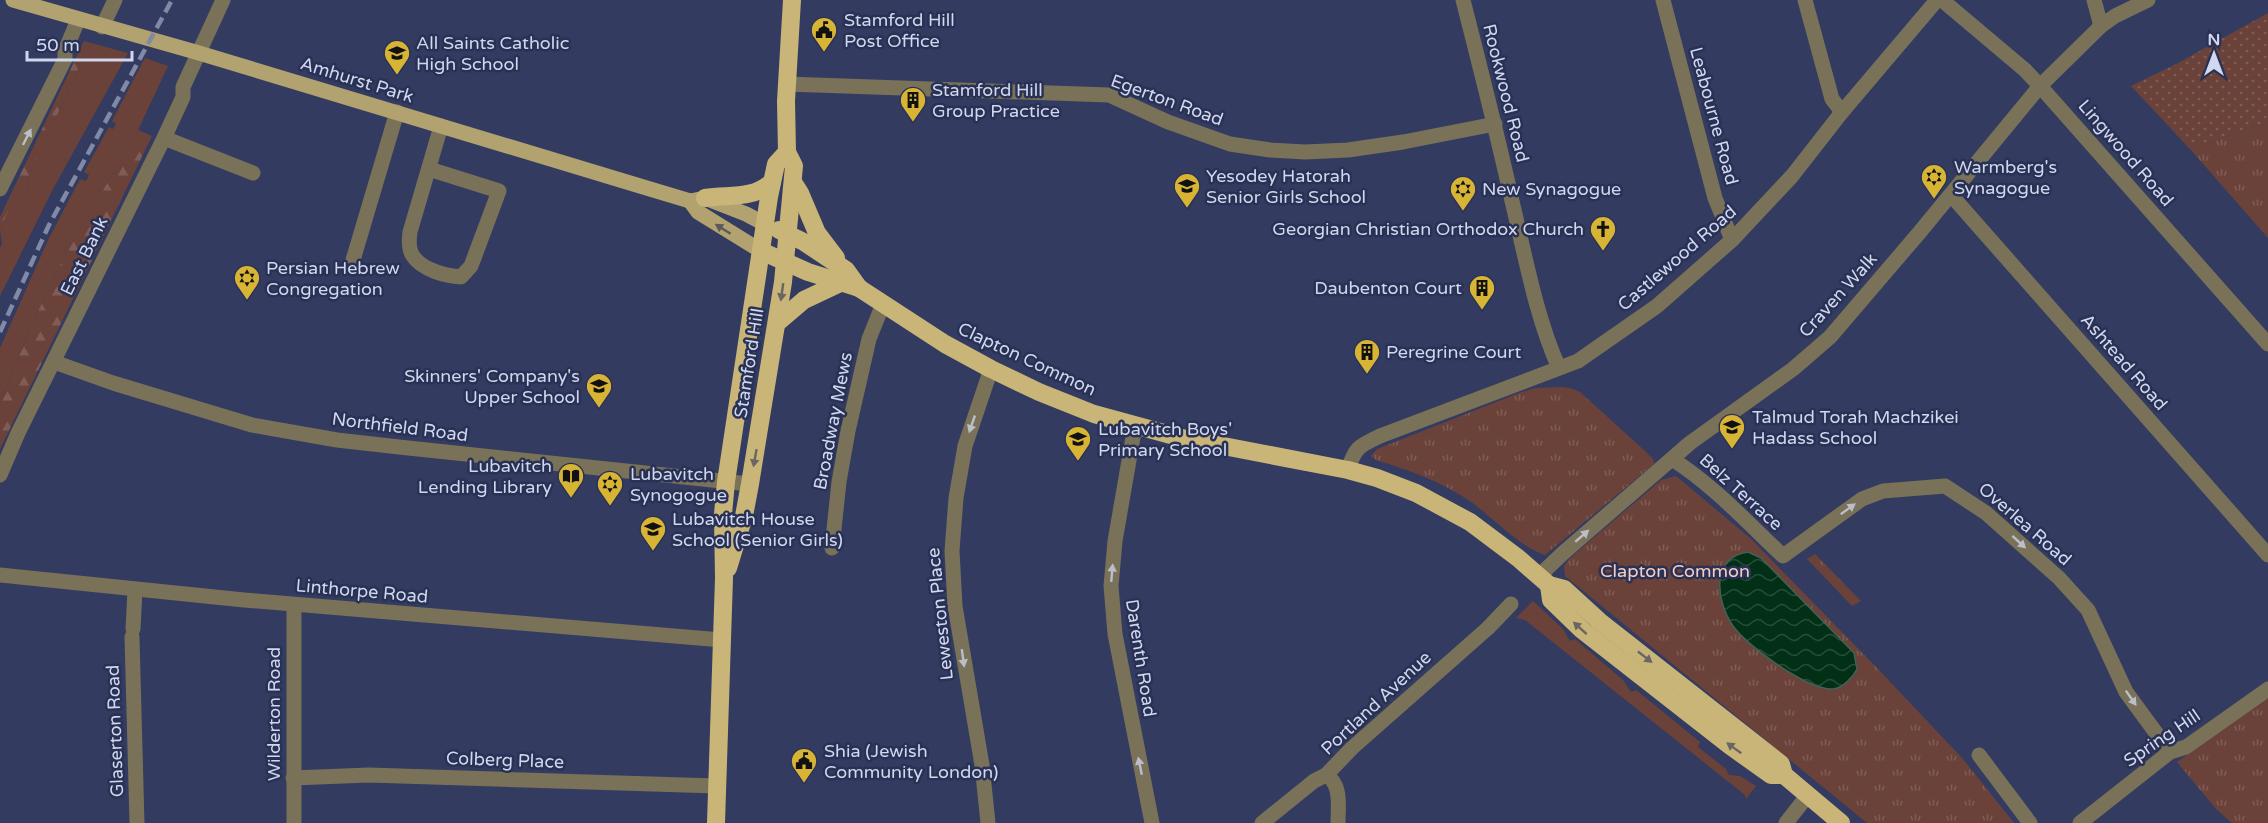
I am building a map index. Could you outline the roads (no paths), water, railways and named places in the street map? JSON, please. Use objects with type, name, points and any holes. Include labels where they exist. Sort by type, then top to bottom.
[{"type":"highway","name":"Stamford Hill","points":[[724,578],[744,516],[764,409],[786,261],[794,166],[787,152],[786,84],[792,0]]},
{"type":"highway","name":"Stamford Hill","points":[[716,823],[724,578],[723,514],[726,482],[772,183],[776,164],[787,152]]},
{"type":"highway","points":[[793,182],[817,233],[843,276]]},
{"type":"highway","points":[[698,199],[721,196],[738,197],[756,193],[772,183]]},
{"type":"highway","name":"Clapton Common","points":[[765,224],[804,242],[859,288],[945,344],[1039,392],[1135,426],[1202,442],[1348,470],[1396,484],[1443,507],[1498,542],[1544,581],[1564,589],[1599,621],[1781,764],[1784,776],[1835,821]]},
{"type":"highway","points":[[761,251],[808,272],[843,276]]},
{"type":"highway","points":[[777,323],[804,300],[843,276]]},
{"type":"highway","points":[[737,404],[764,409]]},
{"type":"main road","name":"Amhurst Park","points":[[13,0],[102,27],[199,52],[441,126],[698,199],[746,214],[765,224]]},
{"type":"main road","name":"Amhurst Park","points":[[698,199],[698,212],[761,251]]},
{"type":"street","points":[[102,27],[116,0]]},
{"type":"street","name":"East Bank","points":[[0,474],[18,433],[164,138],[183,97],[183,87],[223,0]]},
{"type":"street","name":"Rookwood Road","points":[[1463,0],[1495,124],[1523,247],[1547,337],[1559,368]]},
{"type":"street","name":"Leabourne Road","points":[[1664,0],[1715,198],[1732,240]]},
{"type":"street","points":[[1805,0],[1832,99],[1842,112]]},
{"type":"street","name":"Castlewood Road","points":[[1348,470],[1353,453],[1365,442],[1578,361],[1657,306],[1732,240],[1792,176],[1842,112],[1937,0]]},
{"type":"street","name":"Lingwood Road","points":[[1942,0],[2025,69],[2268,344]]},
{"type":"street","points":[[2094,0],[2101,26]]},
{"type":"street","name":"Craven Walk","points":[[1544,581],[1562,554],[1672,459],[1793,369],[1830,337],[2040,86],[2101,26],[2115,16],[2148,0]]},
{"type":"street","points":[[0,189],[65,59],[65,51],[78,20]]},
{"type":"street","name":"Egerton Road","points":[[786,84],[1109,95],[1168,122],[1230,144],[1305,152],[1348,150],[1403,142],[1495,124]]},
{"type":"street","points":[[353,260],[397,112]]},
{"type":"street","points":[[429,169],[499,191],[471,266],[461,277],[446,276],[421,263],[412,255],[409,243],[410,232],[441,126]]},
{"type":"street","points":[[164,138],[253,173]]},
{"type":"street","name":"Ashtead Road","points":[[1951,195],[2268,555]]},
{"type":"street","name":"Broadway Mews","points":[[832,548],[839,482],[848,431],[869,339],[884,304]]},
{"type":"street","name":"Northfield Road","points":[[54,362],[113,383],[252,425],[368,444],[750,484]]},
{"type":"street","name":"Leweston Place","points":[[988,823],[982,765],[955,606],[952,551],[956,498],[964,446],[991,369]]},
{"type":"street","name":"Darenth Road","points":[[1135,426],[1115,541],[1111,586],[1116,644],[1152,823]]},
{"type":"street","name":"Belz Terrace","points":[[1672,459],[1725,502],[1783,556]]},
{"type":"street","name":"Overlea Road","points":[[1783,556],[1862,499],[1883,491],[1945,486],[1986,513],[2059,578],[2088,610],[2126,692],[2170,752]]},
{"type":"street","name":"Linthorpe Road","points":[[0,575],[294,605],[722,640]]},
{"type":"street","name":"Glaserton Road","points":[[135,590],[132,633],[136,823]]},
{"type":"street","name":"Portland Avenue","points":[[1262,823],[1314,781],[1326,776],[1352,748],[1488,628],[1511,604]]},
{"type":"street","name":"Wilderton Road","points":[[294,605],[294,823]]},
{"type":"street","name":"Spring Hill","points":[[2080,823],[2170,752],[2186,747],[2268,689]]},
{"type":"street","points":[[1979,755],[2030,823]]},
{"type":"street","name":"Colberg Place","points":[[293,778],[369,776],[716,786]]},
{"type":"street","points":[[1326,776],[1333,779],[1336,784],[1338,823]]},
{"type":"street","points":[[1786,823],[1808,795]]},
{"type":"water","points":[[1748,552],[1761,558],[1854,653],[1857,669],[1844,684],[1833,689],[1808,682],[1794,675],[1764,655],[1733,626],[1727,616],[1720,593],[1722,571],[1727,563],[1736,556]]},
{"type":"railway","points":[[0,332],[49,225],[172,0]]},
{"type":"place","name":"Stamford Hill Post Office","points":[[824,53]]},
{"type":"place","name":"All Saints Catholic High School","points":[[397,76]]},
{"type":"place","name":"Stamford Hill Group Practice","points":[[913,123]]},
{"type":"place","name":"Warmberg's Synagogue","points":[[1934,200]]},
{"type":"place","name":"Yesodey Hatorah Senior Girls School","points":[[1187,209]]},
{"type":"place","name":"New Synagogue","points":[[1463,212]]},
{"type":"place","name":"Georgian Christian Orthodox Church","points":[[1603,252]]},
{"type":"place","name":"Persian Hebrew Congregation","points":[[247,301]]},
{"type":"place","name":"Daubenton Court","points":[[1482,311]]},
{"type":"place","name":"Peregrine Court","points":[[1367,375]]},
{"type":"place","name":"Skinners' Company's Upper School","points":[[599,409]]},
{"type":"place","name":"Talmud Torah Machzikei Hadass School","points":[[1732,450]]},
{"type":"place","name":"Lubavitch Boys' Primary School","points":[[1078,462]]},
{"type":"place","name":"Lubavitch Lending Library","points":[[571,499]]},
{"type":"place","name":"Lubavitch Synogogue","points":[[610,507]]},
{"type":"place","name":"Lubavitch House School (Senior Girls)","points":[[653,552]]},
{"type":"place","name":"Shia (Jewish Community London)","points":[[804,784]]}]
